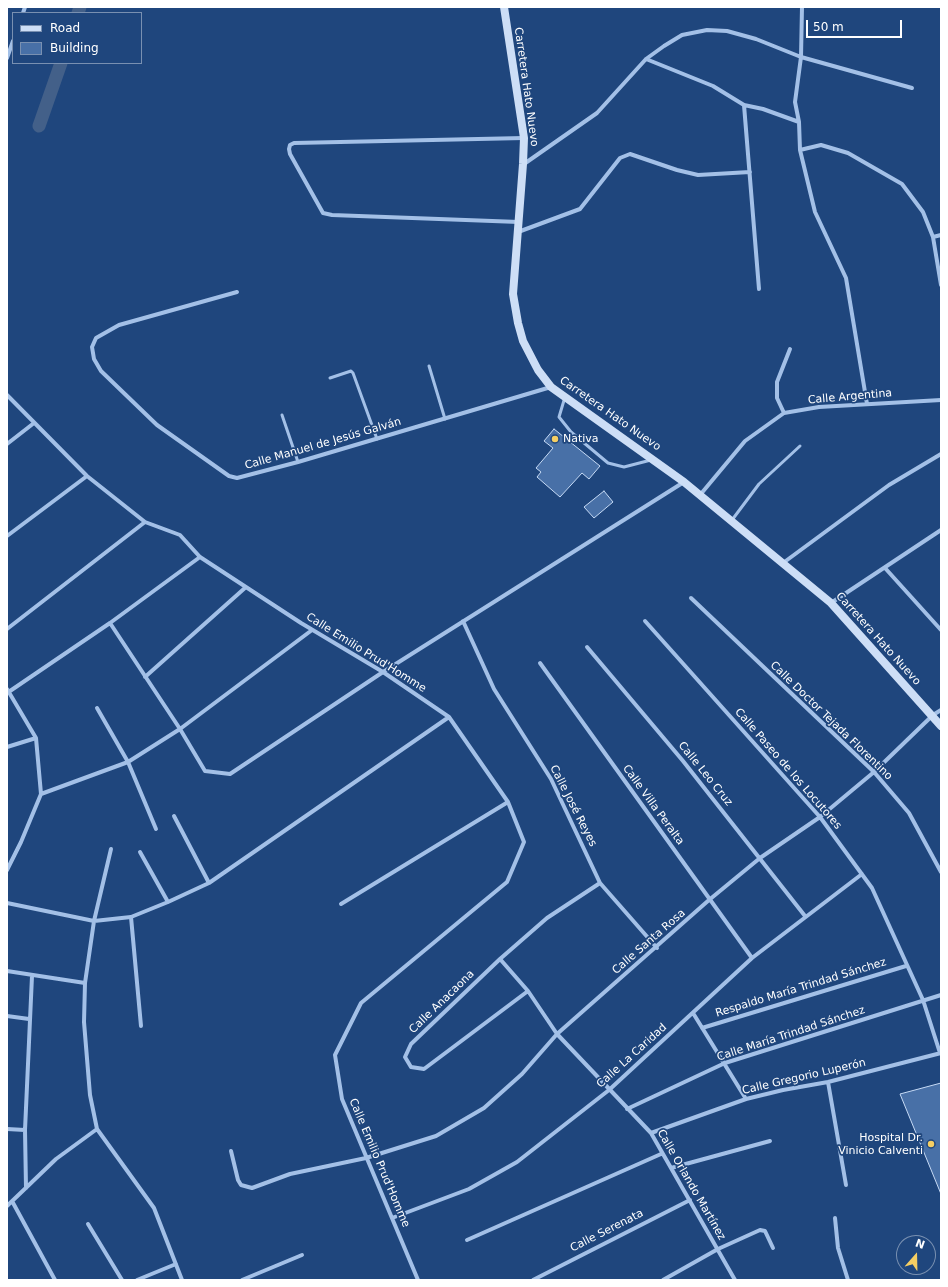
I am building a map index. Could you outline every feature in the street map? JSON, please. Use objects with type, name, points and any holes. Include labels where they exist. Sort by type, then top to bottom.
[{"type":"main road","name":"Carretera Hato Nuevo","points":[[504,7],[524,138],[524,164],[517,232],[513,294],[518,323],[524,341],[538,370],[551,387],[654,459],[684,482],[831,603],[941,726]]},
{"type":"street","points":[[802,7],[801,57],[795,102],[799,122],[800,150],[816,212],[846,278],[867,404]]},
{"type":"street","points":[[524,164],[597,113],[646,59],[682,35],[707,30],[734,33],[756,39],[801,57],[912,88]]},
{"type":"street","points":[[7,58],[12,44]]},
{"type":"street","points":[[646,59],[713,86],[744,105],[763,109],[799,122]]},
{"type":"street","points":[[744,105],[759,289]]},
{"type":"street","points":[[518,222],[332,215],[323,213],[290,154],[289,149],[290,145],[294,143],[524,138]]},
{"type":"street","points":[[800,150],[821,146],[848,153],[902,184],[923,212],[933,237],[941,285]]},
{"type":"street","points":[[517,232],[580,209],[620,158],[630,154],[677,170],[698,175],[750,172]]},
{"type":"street","points":[[933,237],[941,235]]},
{"type":"street","name":"Calle Manuel de Jesús Galván","points":[[237,292],[119,325],[96,338],[92,347],[94,359],[101,371],[157,425],[229,476],[237,478],[298,462],[551,387]]},
{"type":"street","points":[[784,414],[777,398],[777,382],[790,349]]},
{"type":"street","name":"Calle Emilio Prud'Homme","points":[[7,394],[87,476],[145,522],[180,535],[200,557],[312,630],[383,672],[449,717],[508,802],[524,842],[507,882],[361,1003],[335,1055],[342,1099],[418,1280]]},
{"type":"street","name":"Calle Argentina","points":[[699,495],[745,441],[784,414],[819,407],[941,400]]},
{"type":"street","points":[[7,444],[34,423]]},
{"type":"street","points":[[783,563],[889,485],[941,454]]},
{"type":"street","points":[[7,536],[87,476]]},
{"type":"street","points":[[110,623],[180,729],[205,771],[230,774],[383,672],[684,482]]},
{"type":"street","points":[[7,629],[145,522]]},
{"type":"street","points":[[831,603],[941,530]]},
{"type":"street","points":[[7,870],[21,842],[41,794],[36,738],[8,690],[110,623],[200,557]]},
{"type":"street","points":[[885,568],[941,630]]},
{"type":"street","points":[[145,677],[246,587]]},
{"type":"street","name":"Calle Doctor Tejada Florentino","points":[[691,598],[874,772],[909,813],[941,872]]},
{"type":"street","name":"Calle José Reyes","points":[[463,621],[494,689],[551,779],[600,884],[657,948]]},
{"type":"street","name":"Calle Paseo de los Locutores","points":[[645,621],[820,816],[872,888],[906,966],[923,1000],[940,1053]]},
{"type":"street","points":[[41,794],[128,762],[180,729],[312,630]]},
{"type":"street","name":"Calle Leo Cruz","points":[[587,647],[683,760],[805,916]]},
{"type":"street","name":"Calle Villa Peralta","points":[[540,663],[752,958]]},
{"type":"street","points":[[97,708],[128,762],[156,829]]},
{"type":"street","name":"Calle Santa Rosa","points":[[231,1151],[238,1180],[242,1185],[252,1188],[290,1174],[366,1158],[436,1136],[484,1108],[522,1074],[557,1034],[657,948],[709,900],[760,858],[820,816],[874,772],[941,710]]},
{"type":"street","points":[[7,903],[94,922],[131,917],[168,902],[209,883],[449,717]]},
{"type":"street","points":[[7,747],[36,738]]},
{"type":"street","points":[[341,904],[508,802]]},
{"type":"street","points":[[174,816],[209,883]]},
{"type":"street","points":[[111,849],[94,922],[85,983],[84,1022],[90,1096],[97,1129],[154,1208],[182,1280]]},
{"type":"street","points":[[140,852],[168,902]]},
{"type":"street","name":"Calle La Caridad","points":[[392,1218],[469,1189],[518,1162],[609,1090],[752,958],[805,916],[862,874]]},
{"type":"street","name":"Calle Anacaona","points":[[528,991],[424,1069],[411,1067],[405,1057],[411,1044],[500,958],[548,918],[600,884]]},
{"type":"street","points":[[131,917],[140,1026]]},
{"type":"street","name":"Calle Orlando Martínez","points":[[500,958],[528,991],[557,1034],[651,1133],[661,1154],[690,1200],[734,1280]]},
{"type":"street","name":"Respaldo María Trindad Sánchez","points":[[702,1028],[906,966]]},
{"type":"street","points":[[7,971],[85,983]]},
{"type":"street","points":[[26,1188],[25,1130],[32,976]]},
{"type":"street","name":"Calle María Trindad Sánchez","points":[[627,1108],[725,1063],[941,995]]},
{"type":"street","points":[[693,1012],[746,1099]]},
{"type":"street","points":[[7,1016],[30,1019]]},
{"type":"street","name":"Calle Gregorio Luperón","points":[[651,1133],[746,1099],[783,1090],[828,1082],[940,1053]]},
{"type":"street","points":[[828,1082],[846,1185]]},
{"type":"street","points":[[7,1128],[25,1130]]},
{"type":"street","points":[[7,1206],[56,1159],[97,1129]]},
{"type":"street","points":[[671,1168],[770,1141]]},
{"type":"street","points":[[467,1240],[661,1154]]},
{"type":"street","name":"Calle Serenata","points":[[533,1280],[690,1200]]},
{"type":"street","points":[[12,1201],[55,1280]]},
{"type":"street","points":[[835,1218],[838,1248],[848,1280]]},
{"type":"street","points":[[88,1224],[122,1280]]},
{"type":"street","points":[[663,1280],[718,1249],[760,1230],[765,1231],[773,1248]]},
{"type":"street","points":[[242,1280],[252,1278],[302,1255]]},
{"type":"street","points":[[137,1280],[176,1264]]},
{"type":"lane","points":[[429,366],[445,418]]},
{"type":"lane","points":[[330,378],[351,371],[353,373],[377,439]]},
{"type":"lane","points":[[565,397],[559,416],[571,432],[608,463],[624,467],[654,459]]},
{"type":"lane","points":[[282,415],[298,462]]},
{"type":"lane","points":[[731,521],[759,484],[800,446]]},
{"type":"building","points":[[554,429],[600,466],[589,479],[582,473],[560,497],[537,477],[541,472],[536,468],[553,448],[544,441]]},
{"type":"building","points":[[604,491],[613,502],[594,518],[584,507]]},
{"type":"building","name":"Hospital Dr. Vinicio Calventi","points":[[941,1083],[941,1194],[900,1094]]},
{"type":"waterway","points":[[78,12],[80,7]]},
{"type":"waterway","points":[[39,126],[61,64]]},
{"type":"place","name":"Nativa","points":[[555,439]]},
{"type":"place","name":"Hospital Dr. Vinicio Calventi","points":[[931,1144]]}]
